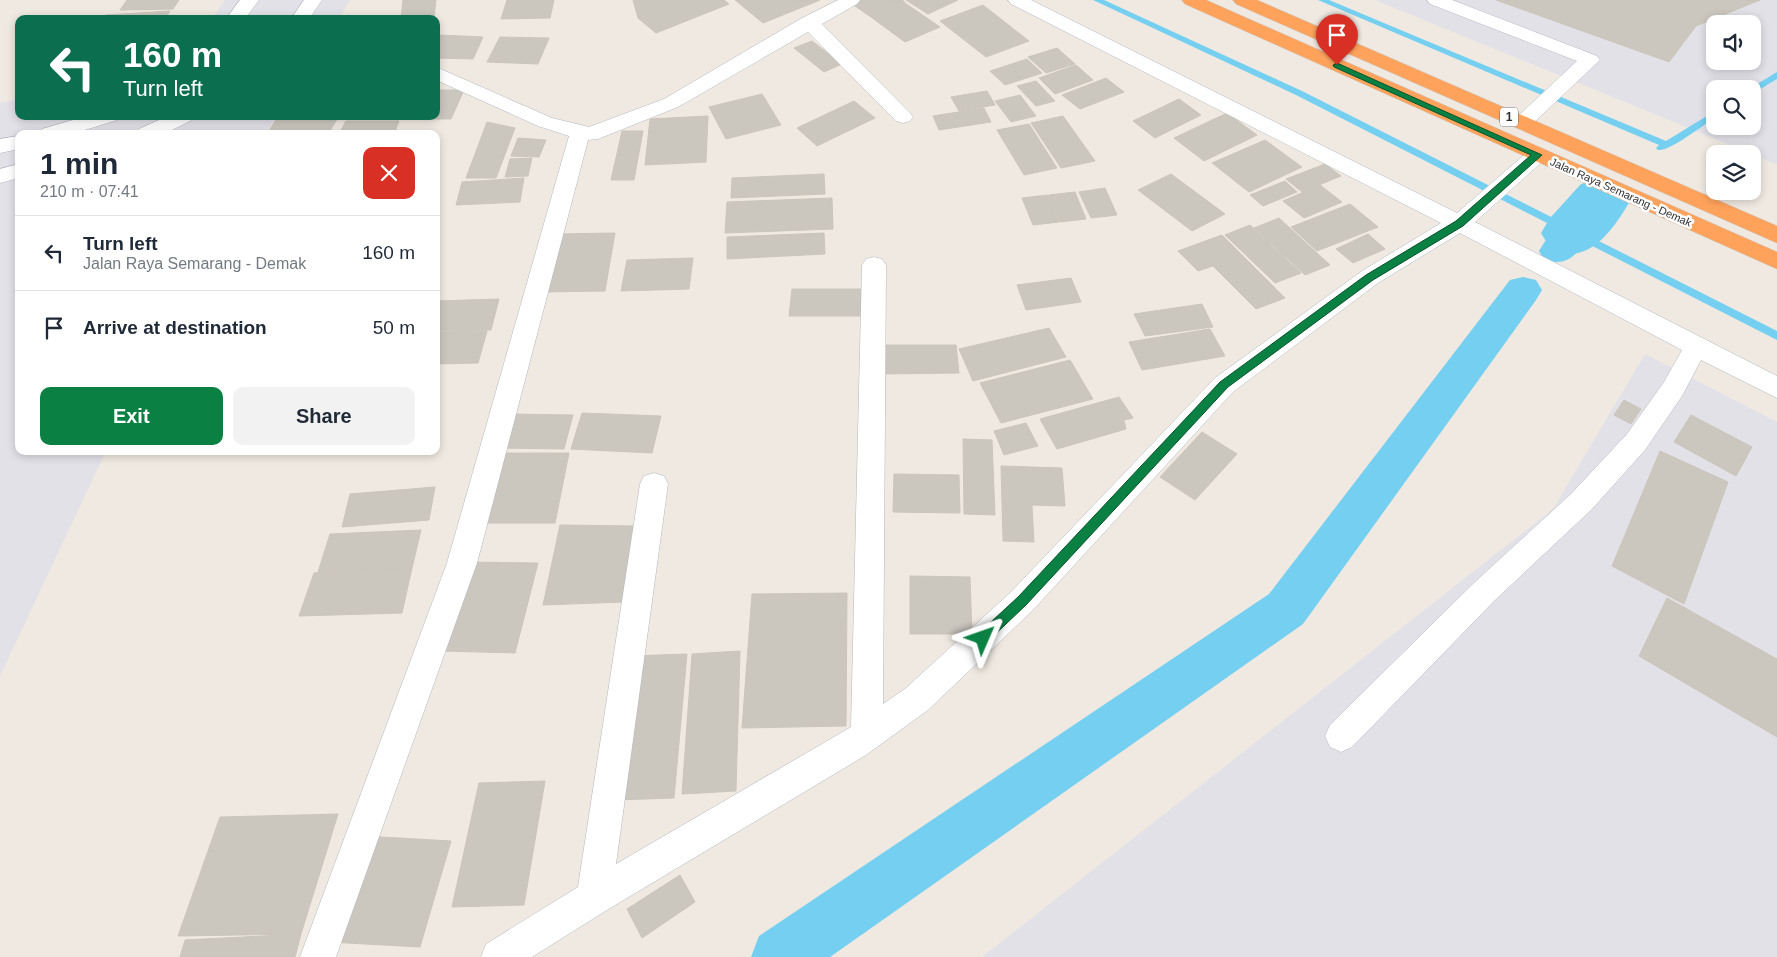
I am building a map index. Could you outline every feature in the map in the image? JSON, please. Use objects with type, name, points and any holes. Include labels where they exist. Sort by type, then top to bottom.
[{"type":"highway","name":"Jalan Raya Semarang - Demak","points":[[1191,0],[1531,160],[1777,262]]},
{"type":"highway","name":"Jalan Raya Semarang - Demak","points":[[1242,0],[1528,118],[1777,235]]},
{"type":"street","points":[[238,15],[250,0]]},
{"type":"street","points":[[303,15],[313,0]]},
{"type":"street","points":[[440,74],[544,122],[580,133],[591,134],[671,103],[809,22],[851,0]]},
{"type":"street","points":[[1017,0],[1464,219],[1696,347],[1777,388]]},
{"type":"street","points":[[1436,0],[1590,60],[1563,83],[1528,118]]},
{"type":"street","points":[[809,22],[903,117]]},
{"type":"street","points":[[63,130],[96,120]]},
{"type":"street","points":[[155,130],[176,120]]},
{"type":"street","points":[[318,957],[462,562],[580,133]]},
{"type":"street","points":[[0,146],[15,143]]},
{"type":"street","points":[[499,957],[594,897],[867,734],[917,699],[1022,601],[1224,384],[1370,277],[1464,219],[1531,160]]},
{"type":"street","points":[[0,176],[15,172]]},
{"type":"street","points":[[867,734],[874,265]]},
{"type":"street","points":[[1341,736],[1485,591],[1581,502],[1636,442],[1673,389],[1696,347]]},
{"type":"street","points":[[594,897],[654,484]]},
{"type":"shaded area","points":[[225,0],[350,0],[341,15],[215,15]]},
{"type":"shaded area","points":[[1375,0],[1777,0],[1777,165],[1761,158],[1761,145],[1730,145]]},
{"type":"shaded area","points":[[15,100],[15,120],[275,120],[268,130],[15,130],[15,455],[104,455],[0,676],[0,103]]},
{"type":"shaded area","points":[[1645,354],[1777,422],[1777,957],[982,957],[1553,509]]},
{"type":"building","points":[[127,0],[179,0],[173,9],[120,10]]},
{"type":"building","points":[[403,0],[436,0],[434,15],[401,15]]},
{"type":"building","points":[[507,0],[554,0],[550,18],[501,19]]},
{"type":"building","points":[[633,0],[724,0],[729,4],[656,33],[638,18]]},
{"type":"building","points":[[735,0],[820,0],[763,23]]},
{"type":"building","points":[[861,0],[902,0],[905,2],[871,17],[852,4]]},
{"type":"building","points":[[906,0],[958,0],[928,14]]},
{"type":"building","points":[[1496,0],[1760,0],[1723,15],[1706,15],[1706,22],[1696,26],[1669,62]]},
{"type":"building","points":[[905,3],[940,27],[905,42],[871,17]]},
{"type":"building","points":[[983,5],[1029,41],[986,57],[940,21]]},
{"type":"building","points":[[170,11],[168,15],[106,15]]},
{"type":"building","points":[[440,35],[483,37],[473,59],[440,58]]},
{"type":"building","points":[[500,37],[549,38],[538,64],[487,62]]},
{"type":"building","points":[[812,41],[842,64],[824,72],[794,48]]},
{"type":"building","points":[[1057,48],[1075,64],[1046,73],[1028,57]]},
{"type":"building","points":[[1027,59],[1042,73],[1005,85],[990,71]]},
{"type":"building","points":[[1076,65],[1093,80],[1055,94],[1039,78]]},
{"type":"building","points":[[1106,78],[1124,92],[1080,109],[1062,95]]},
{"type":"building","points":[[1036,81],[1055,101],[1036,106],[1017,86]]},
{"type":"building","points":[[440,90],[464,90],[451,119],[440,119]]},
{"type":"building","points":[[987,91],[995,105],[959,111],[951,97]]},
{"type":"building","points":[[762,94],[781,125],[726,139],[709,107]]},
{"type":"building","points":[[1020,95],[1036,116],[1011,122],[995,101]]},
{"type":"building","points":[[1179,99],[1201,115],[1155,138],[1133,121]]},
{"type":"building","points":[[854,101],[875,118],[817,146],[797,128]]},
{"type":"building","points":[[984,108],[991,122],[939,130],[933,116]]},
{"type":"building","points":[[1227,113],[1257,135],[1204,161],[1174,138]]},
{"type":"building","points":[[708,116],[706,162],[645,165],[650,119]]},
{"type":"building","points":[[1063,116],[1095,161],[1061,168],[1031,123]]},
{"type":"building","points":[[276,120],[336,120],[330,130],[270,130]]},
{"type":"building","points":[[346,121],[399,121],[396,130],[341,130]]},
{"type":"building","points":[[487,122],[515,128],[496,178],[466,178]]},
{"type":"building","points":[[1029,124],[1057,168],[1024,175],[997,130]]},
{"type":"building","points":[[622,131],[643,131],[634,180],[611,180]]},
{"type":"building","points":[[518,138],[546,140],[539,157],[511,156]]},
{"type":"building","points":[[1265,140],[1302,167],[1249,192],[1212,163]]},
{"type":"building","points":[[532,158],[528,176],[505,177],[510,159]]},
{"type":"building","points":[[1325,164],[1341,176],[1302,192],[1286,179]]},
{"type":"building","points":[[824,174],[825,194],[731,198],[732,178]]},
{"type":"building","points":[[1171,174],[1225,214],[1192,231],[1138,190]]},
{"type":"building","points":[[524,178],[520,202],[456,205],[462,182]]},
{"type":"building","points":[[1285,181],[1297,192],[1263,206],[1250,195]]},
{"type":"building","points":[[1320,185],[1342,202],[1304,218],[1283,201]]},
{"type":"building","points":[[1105,188],[1117,215],[1091,218],[1079,192]]},
{"type":"building","points":[[1075,192],[1086,219],[1060,222],[1049,195]]},
{"type":"building","points":[[1048,195],[1059,222],[1033,225],[1022,198]]},
{"type":"building","points":[[832,198],[833,229],[725,233],[727,202]]},
{"type":"building","points":[[1350,204],[1378,227],[1317,251],[1291,227]]},
{"type":"building","points":[[1279,218],[1330,265],[1305,275],[1254,228]]},
{"type":"building","points":[[1250,225],[1301,273],[1275,283],[1225,235]]},
{"type":"building","points":[[615,233],[605,291],[542,292],[556,234]]},
{"type":"building","points":[[824,233],[825,254],[727,259],[727,237]]},
{"type":"building","points":[[1368,234],[1385,249],[1353,263],[1336,249]]},
{"type":"building","points":[[1222,235],[1285,298],[1256,309],[1213,266],[1198,271],[1178,251]]},
{"type":"building","points":[[693,258],[689,289],[621,291],[627,260]]},
{"type":"building","points":[[1071,278],[1081,302],[1026,310],[1017,285]]},
{"type":"building","points":[[792,289],[862,289],[861,316],[789,316]]},
{"type":"building","points":[[499,299],[491,330],[440,331],[440,301]]},
{"type":"building","points":[[1202,304],[1213,327],[1145,336],[1134,314]]},
{"type":"building","points":[[1049,328],[1066,357],[973,381],[959,349]]},
{"type":"building","points":[[1210,329],[1225,356],[1142,370],[1129,342]]},
{"type":"building","points":[[487,331],[478,363],[440,364],[440,332]]},
{"type":"building","points":[[880,345],[956,345],[959,373],[880,374]]},
{"type":"building","points":[[1070,360],[1093,399],[1001,423],[980,383]]},
{"type":"building","points":[[1119,397],[1133,418],[1124,420],[1126,429],[1057,449],[1040,419]]},
{"type":"building","points":[[1624,400],[1641,409],[1631,424],[1614,415]]},
{"type":"building","points":[[582,413],[661,416],[652,453],[571,449]]},
{"type":"building","points":[[509,414],[573,415],[564,449],[499,448]]},
{"type":"building","points":[[1691,415],[1752,447],[1736,476],[1674,442]]},
{"type":"building","points":[[1026,423],[1038,446],[1004,455],[994,431]]},
{"type":"building","points":[[1202,432],[1237,454],[1195,500],[1160,477]]},
{"type":"building","points":[[963,439],[992,440],[995,515],[964,514]]},
{"type":"building","points":[[1660,451],[1728,482],[1684,604],[1612,566]]},
{"type":"building","points":[[496,453],[569,453],[555,523],[478,523]]},
{"type":"building","points":[[1001,466],[1062,468],[1065,506],[1032,505],[1034,542],[1003,541]]},
{"type":"building","points":[[894,474],[959,475],[960,513],[893,512]]},
{"type":"building","points":[[435,487],[429,520],[342,527],[350,494]]},
{"type":"building","points":[[560,525],[636,526],[623,602],[543,605]]},
{"type":"building","points":[[421,530],[412,568],[318,572],[330,534]]},
{"type":"building","points":[[468,562],[538,563],[515,653],[442,651]]},
{"type":"building","points":[[412,568],[402,613],[299,616],[314,573]]},
{"type":"building","points":[[910,576],[970,577],[972,634],[910,634]]},
{"type":"building","points":[[847,593],[846,726],[742,728],[752,594]]},
{"type":"building","points":[[1667,598],[1777,659],[1777,737],[1639,656]]},
{"type":"building","points":[[740,651],[736,791],[682,794],[692,654]]},
{"type":"building","points":[[687,654],[674,798],[614,800],[631,656]]},
{"type":"building","points":[[545,781],[524,905],[452,907],[479,783]]},
{"type":"building","points":[[338,814],[301,934],[178,936],[220,817]]},
{"type":"building","points":[[364,836],[451,841],[420,947],[328,942]]},
{"type":"building","points":[[680,875],[695,902],[642,938],[627,909]]},
{"type":"building","points":[[301,934],[295,957],[180,957],[185,940]]},
{"type":"waterway","points":[[1097,0],[1299,93],[1777,336]]},
{"type":"waterway","points":[[1322,0],[1666,145]]},
{"type":"waterway","points":[[1761,85],[1777,75]]},
{"type":"waterway","points":[[1666,145],[1706,120]]},
{"type":"waterway","points":[[1661,148],[1666,145]]},
{"type":"waterway","points":[[1572,233],[1602,198]]},
{"type":"waterway","points":[[1557,251],[1572,233]]},
{"type":"waterway","points":[[780,957],[1286,609],[1523,290]]},
{"type":"route","points":[[983,638],[1022,601],[1224,384],[1370,277],[1459,224],[1468,214],[1537,155],[1337,65]]}]
